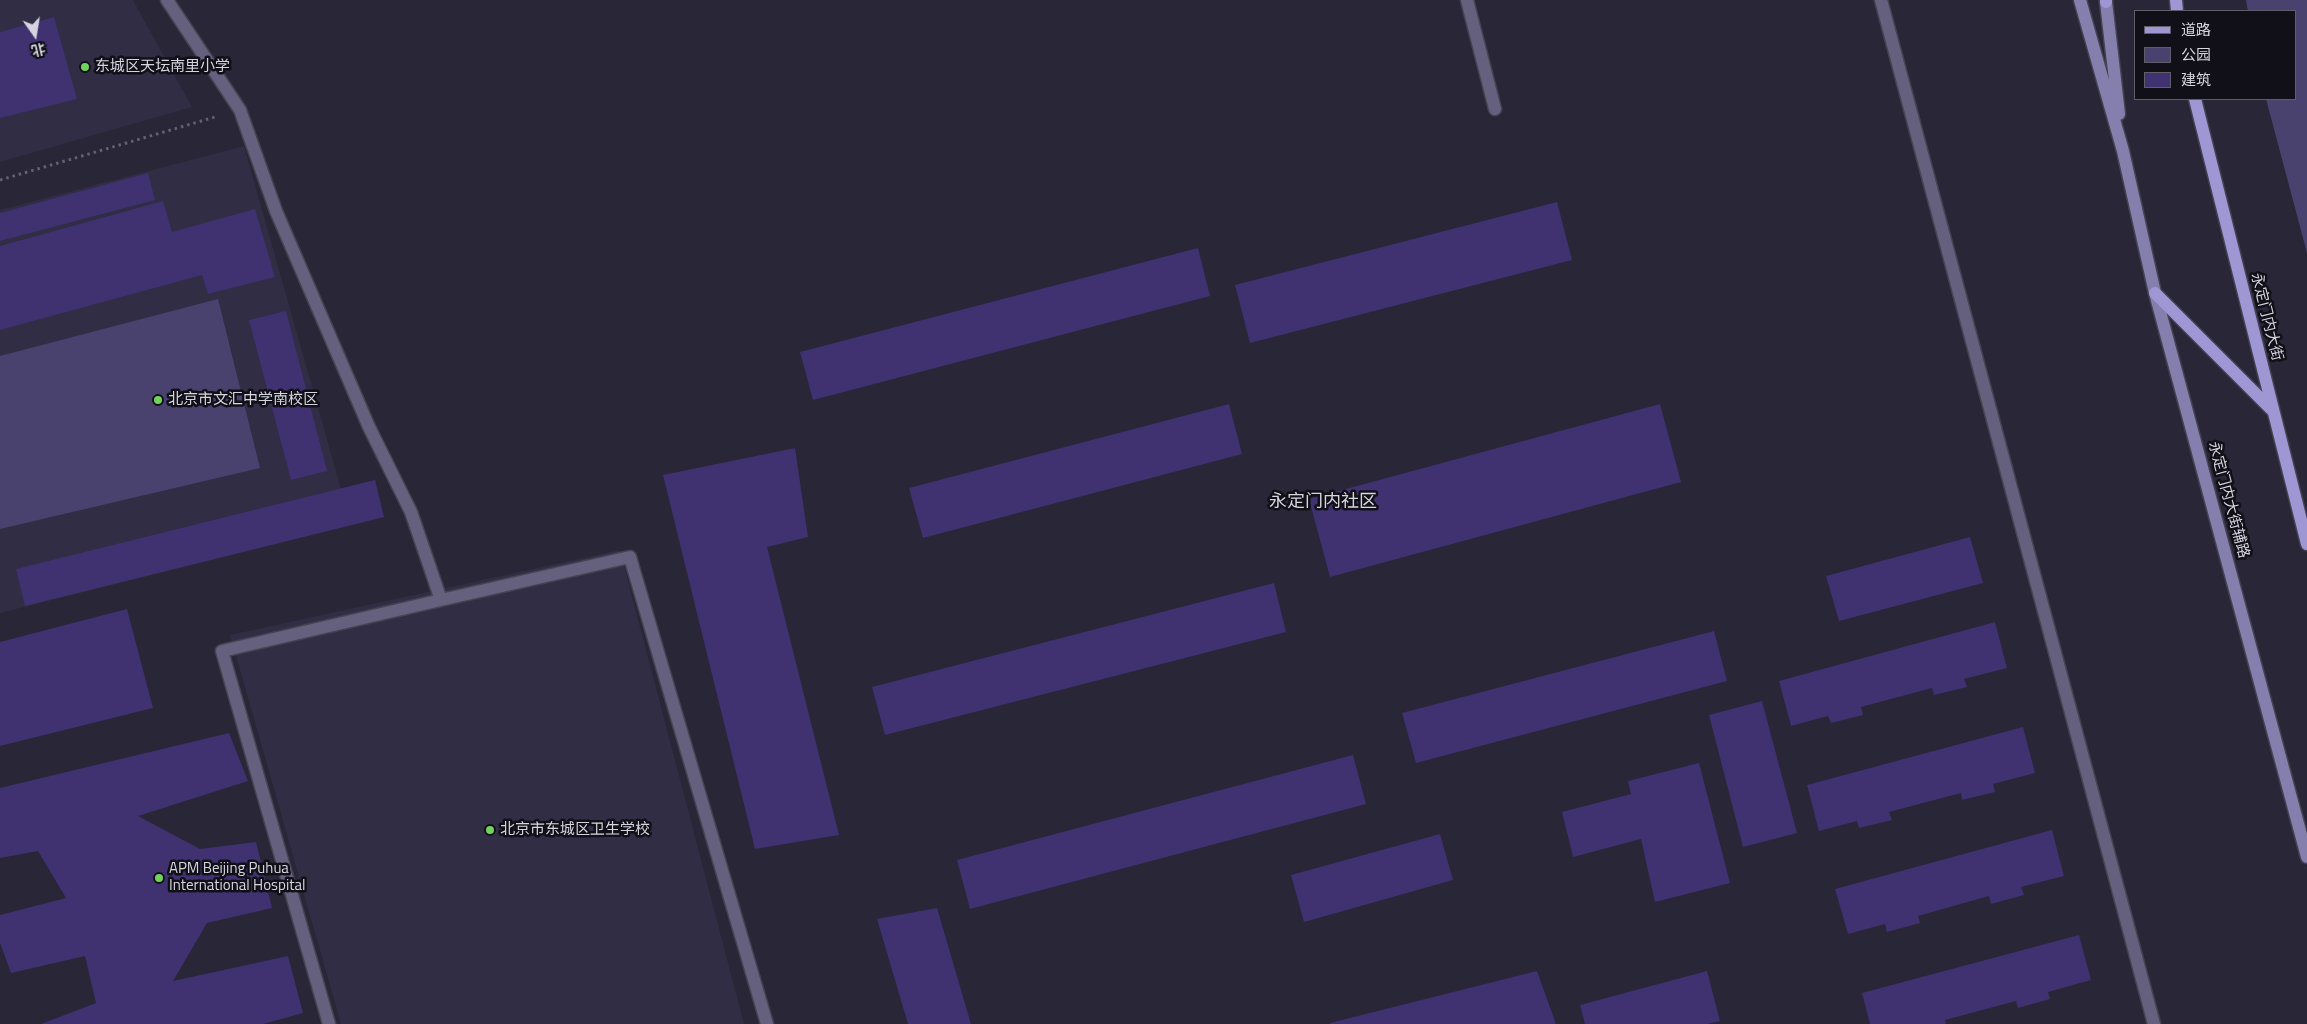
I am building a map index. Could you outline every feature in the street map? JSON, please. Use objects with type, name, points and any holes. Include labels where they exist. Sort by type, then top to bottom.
[{"type":"main road","name":"永定门内大街","points":[[2195,100],[2307,544]]},
{"type":"main road","points":[[2155,293],[2273,411]]},
{"type":"street","points":[[167,0],[240,110],[276,211],[369,427],[411,512],[441,600]]},
{"type":"street","points":[[1467,0],[1495,109]]},
{"type":"street","points":[[1881,0],[2154,1024]]},
{"type":"street","points":[[2080,0],[2123,151]]},
{"type":"street","points":[[2106,1],[2123,151]]},
{"type":"street","name":"永定门内大街辅路","points":[[2123,151],[2155,293],[2307,857]]},
{"type":"street","points":[[329,1024],[222,651],[630,557],[767,1024]]},
{"type":"path","points":[[0,180],[240,110]]},
{"type":"shaded area","name":"东城区天坛南里小学","points":[[0,0],[133,0],[192,107],[0,162]]},
{"type":"shaded area","name":"北京市文汇中学南校区","points":[[244,146],[341,489],[375,480],[384,517],[0,613],[0,210]]},
{"type":"shaded area","name":"北京市东城区卫生学校","points":[[620,550],[744,1024],[341,1024],[230,635]]},
{"type":"green space","points":[[2246,0],[2307,0],[2307,253],[2266,100],[2297,100],[2297,10],[2248,10]]},
{"type":"green space","points":[[218,299],[260,468],[0,529],[0,356]]},
{"type":"building","points":[[54,17],[77,99],[0,118],[0,32]]},
{"type":"building","points":[[148,173],[155,200],[0,241],[0,213]]},
{"type":"building","points":[[163,201],[172,232],[255,209],[275,277],[208,294],[202,275],[0,330],[0,246]]},
{"type":"building","points":[[1557,202],[1572,260],[1250,343],[1235,285]]},
{"type":"building","points":[[1198,248],[1210,296],[813,400],[800,352]]},
{"type":"building","points":[[286,311],[327,471],[291,480],[249,320]]},
{"type":"building","points":[[1229,404],[1242,454],[923,538],[909,488]]},
{"type":"building","points":[[1660,404],[1681,482],[1330,577],[1309,499]]},
{"type":"building","points":[[795,448],[808,537],[767,547],[839,835],[755,849],[663,475]]},
{"type":"building","points":[[375,480],[384,517],[25,606],[16,569]]},
{"type":"building","points":[[1970,537],[1983,583],[1839,621],[1826,576]]},
{"type":"building","points":[[1274,583],[1286,632],[885,735],[872,687]]},
{"type":"building","points":[[127,609],[153,708],[0,746],[0,642]]},
{"type":"building","points":[[1995,622],[2007,668],[1964,679],[1967,687],[1934,695],[1932,688],[1861,707],[1863,715],[1831,723],[1828,716],[1791,726],[1779,681]]},
{"type":"building","points":[[1714,631],[1727,681],[1416,763],[1402,713]]},
{"type":"building","points":[[1762,701],[1797,833],[1743,847],[1709,715]]},
{"type":"building","points":[[2023,727],[2035,773],[1993,784],[1995,792],[1962,800],[1961,793],[1889,812],[1892,820],[1859,828],[1857,821],[1819,831],[1807,785]]},
{"type":"building","name":"APM Beijing Puhua International Hospital","points":[[229,733],[248,781],[138,816],[200,849],[256,842],[272,908],[207,923],[173,981],[288,956],[303,1013],[263,1024],[41,1024],[96,1003],[85,956],[11,973],[0,943],[0,915],[66,898],[38,851],[0,858],[0,788]]},
{"type":"building","points":[[1353,755],[1366,804],[970,909],[957,860]]},
{"type":"building","points":[[1699,763],[1730,883],[1655,902],[1641,839],[1573,857],[1562,812],[1631,794],[1628,781]]},
{"type":"building","points":[[2052,830],[2064,876],[2021,887],[2024,895],[1991,904],[1989,896],[1918,916],[1920,923],[1887,932],[1885,924],[1848,934],[1835,889]]},
{"type":"building","points":[[1440,834],[1453,880],[1304,922],[1291,875]]},
{"type":"building","points":[[937,908],[971,1024],[908,1024],[877,919]]},
{"type":"building","points":[[2079,935],[2091,980],[2048,992],[2050,999],[2018,1008],[2016,1001],[1945,1020],[1946,1024],[1870,1024],[1862,993]]},
{"type":"building","points":[[1537,971],[1556,1024],[1330,1024],[1330,1023]]},
{"type":"building","points":[[1707,971],[1720,1021],[1707,1024],[1585,1024],[1580,1005]]},
{"type":"place","name":"东城区天坛南里小学","points":[[85,67]]},
{"type":"place","name":"北京市文汇中学南校区","points":[[158,400]]},
{"type":"place","name":"北京市东城区卫生学校","points":[[490,830]]},
{"type":"place","name":"APM Beijing Puhua International Hospital","points":[[159,878]]},
{"type":"district","name":"永定门内社区","points":[[1323,503]]}]
